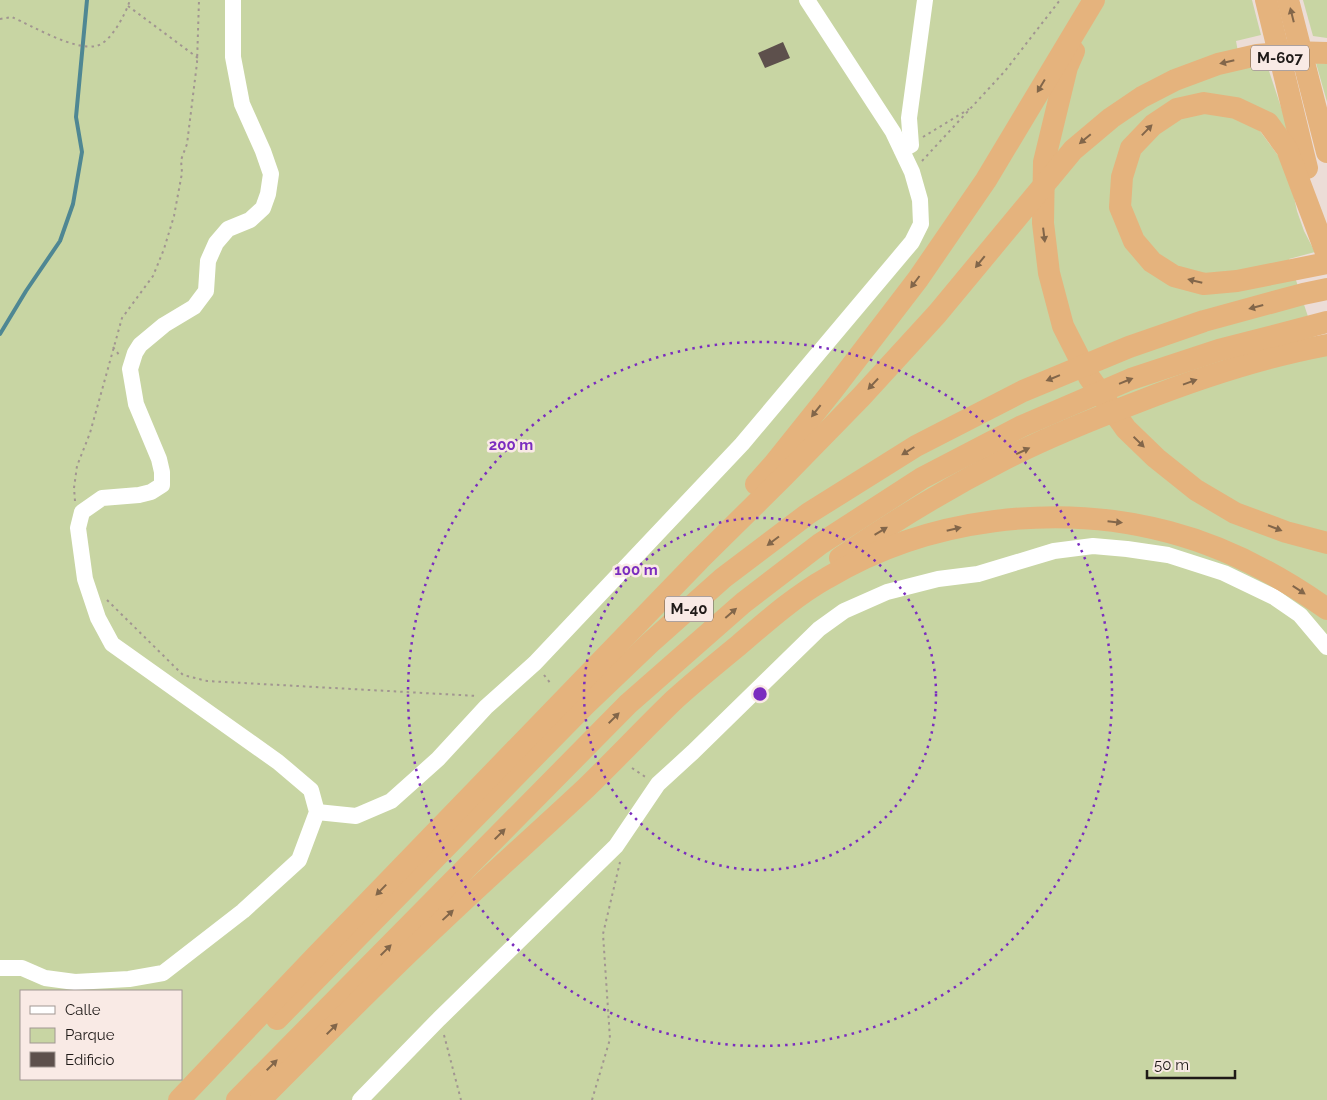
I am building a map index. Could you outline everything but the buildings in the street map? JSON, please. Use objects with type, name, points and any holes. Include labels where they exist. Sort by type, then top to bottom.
[{"type":"highway","points":[[415,855],[773,465],[797,435],[918,279],[986,180],[1094,0]]},
{"type":"highway","points":[[1098,0],[1067,67],[1044,162],[1043,223],[1049,273],[1064,326],[1089,377],[1126,429],[1156,458],[1196,490],[1235,513],[1286,532],[1327,543]]},
{"type":"highway","name":"M-607","points":[[1266,0],[1326,257]]},
{"type":"highway","name":"M-607","points":[[1288,0],[1327,152]]},
{"type":"highway","points":[[179,1100],[699,560],[861,397],[937,314],[1072,150],[1110,118],[1142,97],[1175,80],[1218,64],[1257,55],[1292,52],[1327,53]]},
{"type":"highway","points":[[1204,104],[1236,108],[1268,123],[1287,149],[1326,257],[1295,269],[1237,281],[1204,284],[1174,276],[1152,262],[1134,241],[1120,207],[1122,177],[1131,148],[1153,124],[1177,110],[1204,104]]},
{"type":"highway","name":"M-40","points":[[194,1100],[328,968],[578,712],[650,643],[723,578],[810,513],[916,446],[1023,391],[1138,344],[1204,321],[1327,289]]},
{"type":"highway","name":"M-40","points":[[237,1100],[628,704],[743,603],[820,544],[922,478],[1022,426],[1131,379],[1219,350],[1318,323]]},
{"type":"highway","points":[[530,839],[671,695],[754,622],[822,570],[871,537],[997,464],[1062,433],[1216,373],[1320,346]]},
{"type":"highway","points":[[260,1100],[432,930],[586,787],[676,699],[773,615],[827,578],[874,554],[922,536],[976,524],[1026,518],[1076,518],[1128,523],[1169,532],[1226,552],[1292,586],[1327,609]]},
{"type":"street","points":[[0,968],[22,968],[45,978],[75,982],[129,979],[163,973],[243,911],[299,860],[316,812],[311,790],[278,762],[112,644],[98,618],[85,579],[78,528],[82,512],[102,498],[139,495],[151,492],[162,485],[159,459],[136,404],[130,370],[135,353],[140,345],[164,325],[194,307],[206,291],[208,261],[216,243],[228,229],[250,220],[263,208],[268,194],[271,174],[264,151],[242,104],[238,85],[233,57],[233,0]]},
{"type":"street","points":[[807,0],[893,132],[906,147]]},
{"type":"street","points":[[316,812],[356,816],[391,802],[438,759],[497,697],[535,663],[742,444],[912,242],[920,224],[920,200],[906,147],[924,0]]},
{"type":"street","points":[[360,1100],[439,1019],[616,846],[658,784],[819,629],[844,611],[887,592],[938,579],[978,574],[1054,552],[1093,546],[1168,555],[1224,573],[1274,597],[1294,610],[1327,647]]},
{"type":"path","points":[[0,19],[12,17],[78,46],[97,46],[104,43],[116,30],[130,0]]},
{"type":"path","points":[[78,528],[74,488],[77,466],[90,433],[122,318],[153,276],[174,216],[182,173],[181,160],[188,144],[198,58],[199,0]]},
{"type":"path","points":[[912,172],[1005,71],[1060,0]]},
{"type":"path","points":[[128,6],[198,58]]},
{"type":"path","points":[[906,147],[972,108]]},
{"type":"path","points":[[106,599],[183,675],[207,681],[497,697]]},
{"type":"path","points":[[632,768],[658,784]]},
{"type":"path","points":[[592,1100],[610,1039],[603,934],[621,862]]},
{"type":"path","points":[[439,1019],[461,1100]]},
{"type":"green space","points":[[0,0],[1252,0],[1261,35],[1236,41],[1241,68],[1266,62],[1291,137],[1260,131],[1288,169],[1297,211],[1304,231],[1315,252],[1289,259],[1321,356],[1327,354],[1327,1100],[0,1100]]},
{"type":"green space","points":[[1303,0],[1327,0],[1327,38],[1313,36]]},
{"type":"green space","points":[[1316,63],[1327,64],[1327,102]]},
{"type":"waterway","points":[[0,334],[60,241],[73,204],[82,152],[76,117],[87,0]]}]
